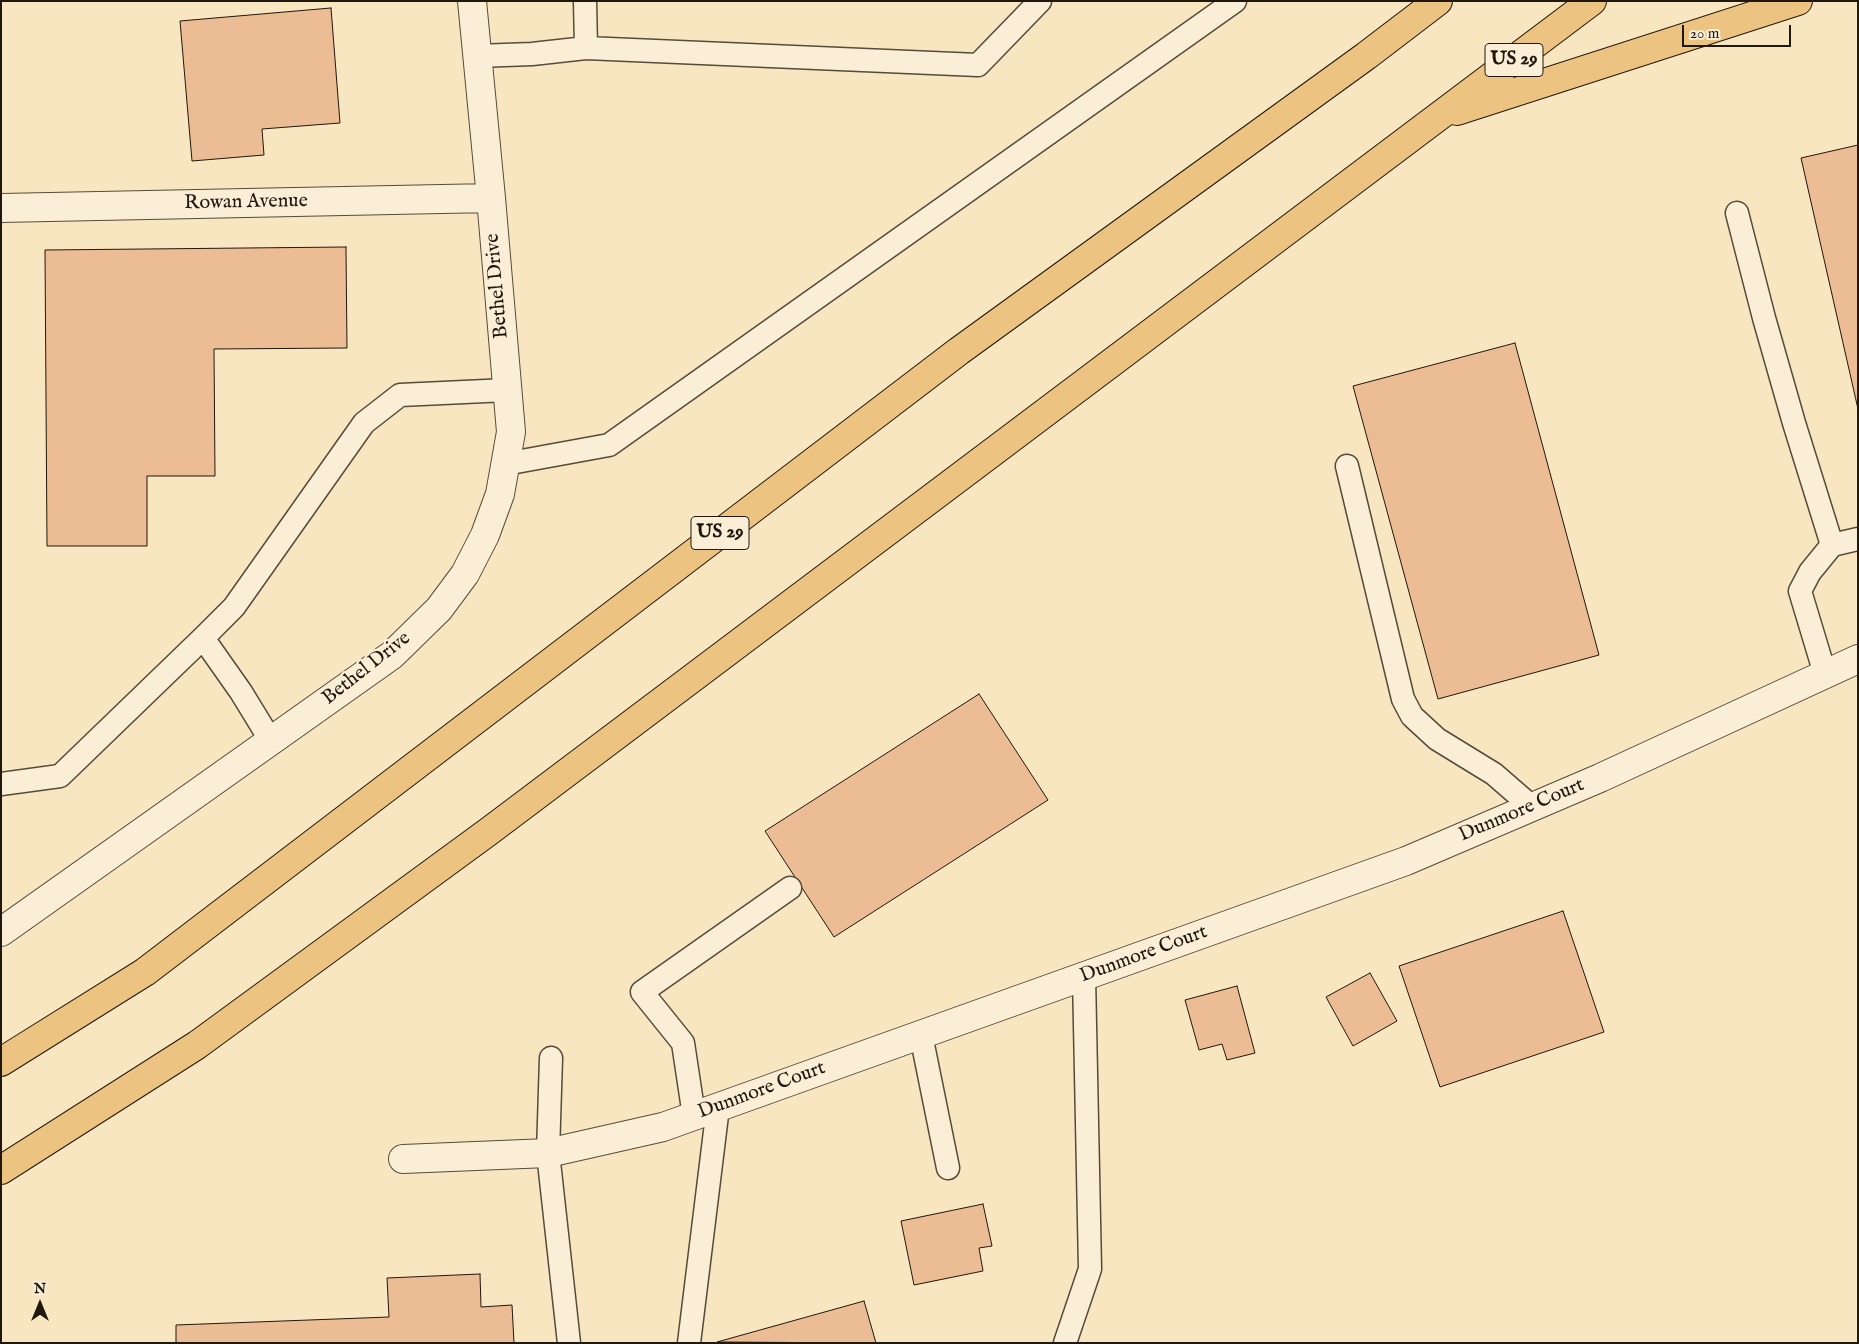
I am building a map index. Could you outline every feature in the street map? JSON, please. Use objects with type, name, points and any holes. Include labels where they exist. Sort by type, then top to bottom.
[{"type":"highway","points":[[1366,56],[1417,1]]},
{"type":"highway","name":"US 29","points":[[1,1062],[145,972],[959,351],[1366,56],[1438,1]]},
{"type":"highway","name":"US 29","points":[[1,1170],[197,1045],[457,855],[1592,1]]},
{"type":"highway","points":[[1437,118],[1798,1]]},
{"type":"street","name":"Bethel Drive","points":[[1,932],[392,655],[439,609],[465,574],[485,535],[500,494],[510,432],[491,198],[472,1]]},
{"type":"street","name":"Rowan Avenue","points":[[1,208],[491,198]]},
{"type":"street","name":"Dunmore Court","points":[[403,1158],[548,1153],[663,1126],[1406,861],[1609,774],[1858,659]]},
{"type":"lane","points":[[585,1],[586,48]]},
{"type":"lane","points":[[477,56],[532,54],[586,48],[978,65],[1040,1]]},
{"type":"lane","points":[[505,464],[609,445],[1235,1]]},
{"type":"lane","points":[[1737,213],[1794,423],[1832,544]]},
{"type":"lane","points":[[1,784],[60,776],[203,638],[234,607],[364,423],[400,395],[507,390]]},
{"type":"lane","points":[[1347,466],[1403,699],[1412,716],[1437,738],[1494,774],[1532,807]]},
{"type":"lane","points":[[1825,674],[1800,591],[1810,572],[1832,544],[1858,539]]},
{"type":"lane","points":[[203,638],[241,692],[271,741]]},
{"type":"lane","points":[[689,1343],[706,1111],[683,1043],[642,992],[790,888]]},
{"type":"lane","points":[[1065,1343],[1090,1269],[1084,976]]},
{"type":"lane","points":[[921,1035],[948,1168]]},
{"type":"lane","points":[[551,1058],[548,1153],[569,1343]]},
{"type":"building","points":[[331,8],[340,123],[262,129],[264,155],[192,161],[180,21]]},
{"type":"building","points":[[1858,145],[1858,409],[1801,158]]},
{"type":"building","points":[[346,247],[347,348],[214,349],[215,476],[147,476],[147,546],[47,546],[45,250]]},
{"type":"building","points":[[1515,343],[1599,655],[1438,699],[1353,386]]},
{"type":"building","points":[[979,694],[1048,800],[834,937],[765,831]]},
{"type":"building","points":[[1563,911],[1604,1032],[1440,1087],[1399,966]]},
{"type":"building","points":[[1370,973],[1397,1021],[1353,1046],[1326,997]]},
{"type":"building","points":[[1237,986],[1255,1053],[1227,1060],[1222,1044],[1199,1050],[1185,1000]]},
{"type":"building","points":[[983,1204],[992,1246],[979,1248],[983,1271],[914,1285],[901,1221]]},
{"type":"building","points":[[480,1274],[481,1307],[512,1305],[514,1343],[176,1343],[176,1325],[389,1317],[387,1278]]},
{"type":"building","points":[[864,1301],[876,1343],[717,1342]]}]
